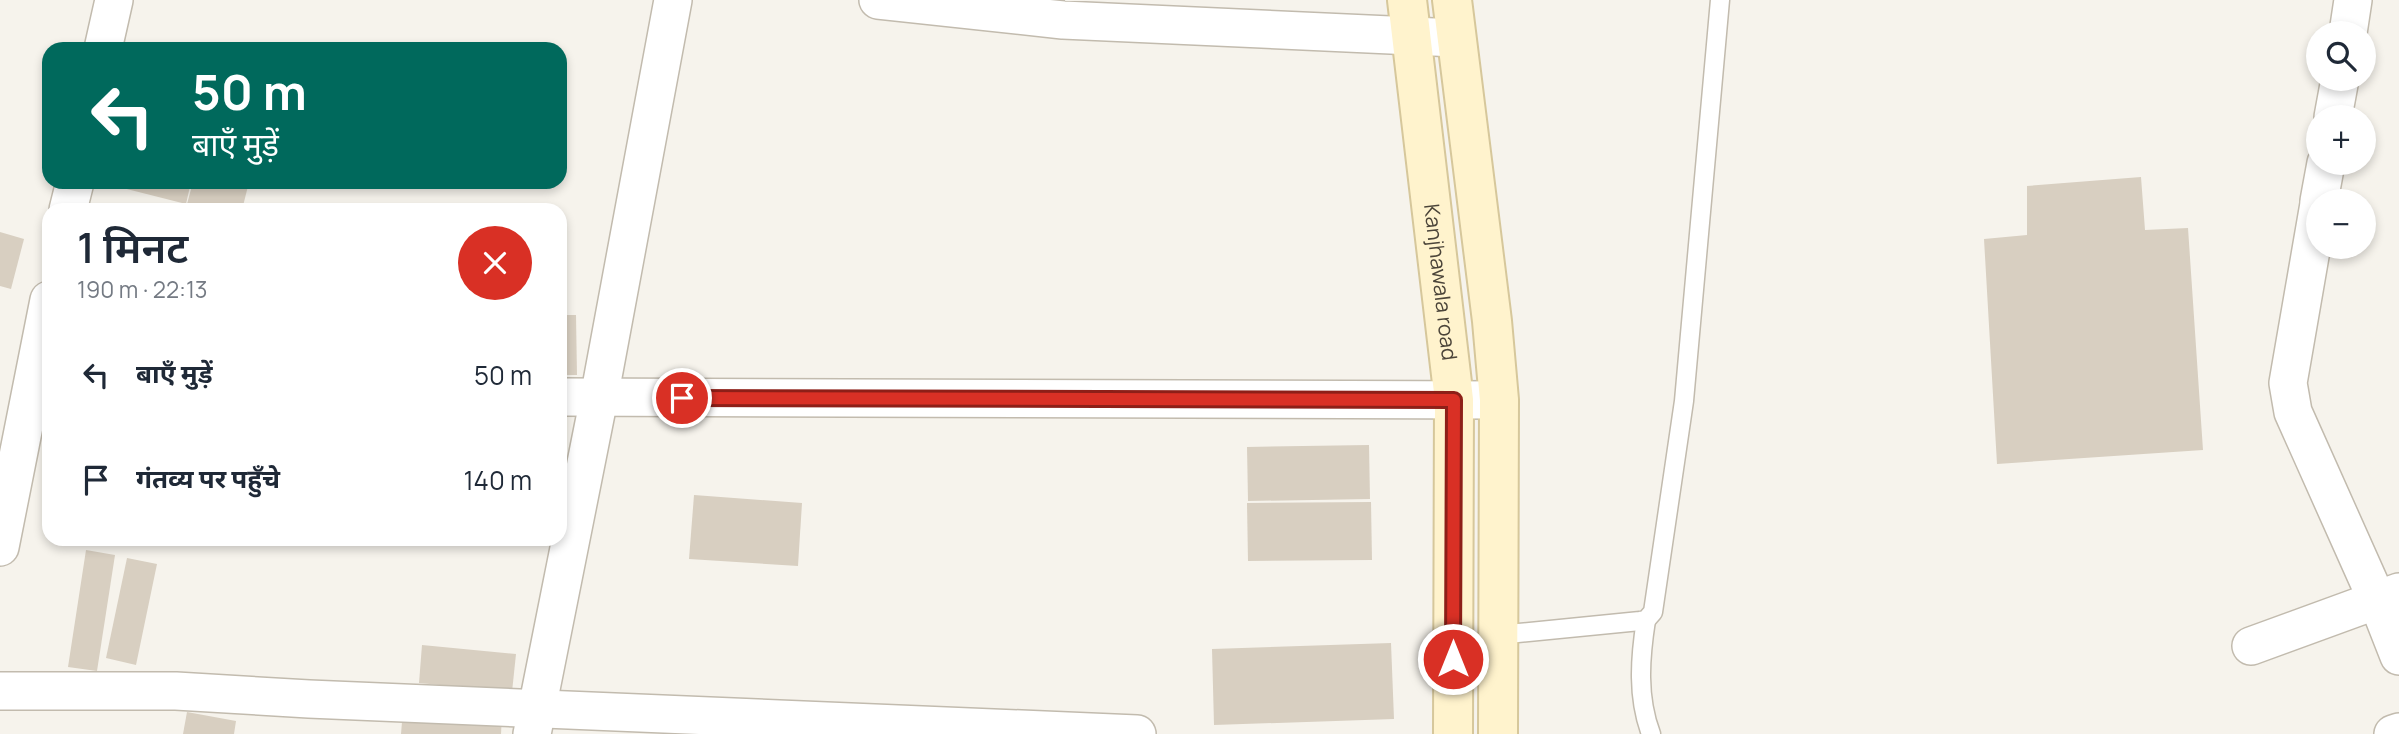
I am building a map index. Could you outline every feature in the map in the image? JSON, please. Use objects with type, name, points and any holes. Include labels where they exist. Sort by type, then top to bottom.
[{"type":"main road","points":[[1452,0],[1492,321],[1499,400],[1499,734]]},
{"type":"main road","name":"Kanjhawala road","points":[[1408,18],[1454,400],[1453,734]]},
{"type":"street","points":[[105,42],[114,0]]},
{"type":"street","points":[[535,720],[599,398],[673,0]]},
{"type":"street","points":[[878,0],[1064,10],[1408,18],[1456,38]]},
{"type":"street","points":[[2350,21],[2353,0]]},
{"type":"street","points":[[2309,259],[2288,383],[2293,412],[2388,596],[2399,656]]},
{"type":"street","points":[[0,547],[25,403],[42,330]]},
{"type":"street","points":[[567,397],[1499,400]]},
{"type":"street","points":[[2252,646],[2388,596]]},
{"type":"street","points":[[0,691],[176,691],[309,699],[535,720],[1137,734]]},
{"type":"street","points":[[2393,734],[2399,732]]},
{"type":"lane","points":[[1651,734],[1644,716],[1640,660],[1646,620],[1653,612],[1684,401],[1720,0]]},
{"type":"lane","points":[[1498,635],[1646,620]]},
{"type":"building","points":[[2141,177],[2145,230],[2188,228],[2203,450],[1997,464],[1984,239],[2027,235],[2027,186]]},
{"type":"building","points":[[127,189],[189,189],[186,203]]},
{"type":"building","points":[[191,189],[247,189],[244,203],[187,203]]},
{"type":"building","points":[[0,232],[24,239],[11,289],[0,286]]},
{"type":"building","points":[[567,315],[576,315],[577,375],[567,375]]},
{"type":"building","points":[[1369,445],[1370,499],[1248,501],[1247,447]]},
{"type":"building","points":[[694,495],[802,503],[798,566],[689,559]]},
{"type":"building","points":[[1371,502],[1372,560],[1248,561],[1247,503]]},
{"type":"building","points":[[86,550],[115,555],[97,671],[68,667]]},
{"type":"building","points":[[127,558],[157,564],[136,665],[106,658]]},
{"type":"building","points":[[1391,643],[1394,719],[1214,725],[1212,649]]},
{"type":"building","points":[[422,645],[516,654],[512,692],[419,683]]},
{"type":"building","points":[[403,710],[502,715],[501,734],[401,734]]},
{"type":"building","points":[[187,712],[236,721],[234,734],[183,734]]},
{"type":"route","points":[[682,398],[1454,400],[1453,659]]}]
